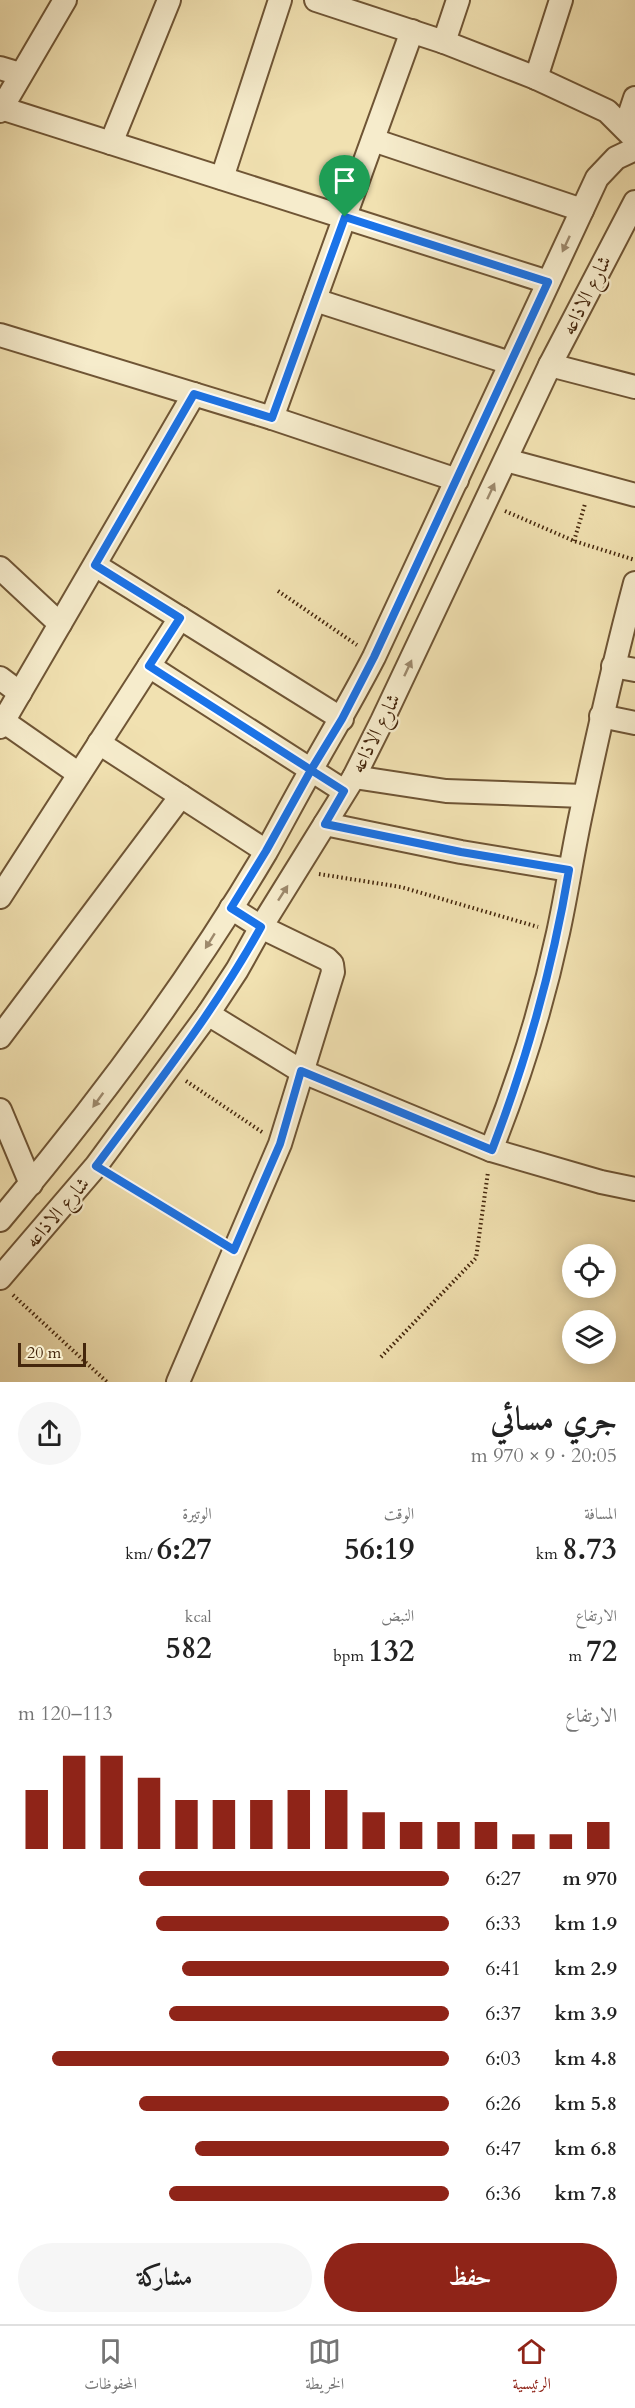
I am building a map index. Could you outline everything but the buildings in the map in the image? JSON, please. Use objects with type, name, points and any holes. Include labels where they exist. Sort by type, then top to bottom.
[{"type":"street","points":[[65,0],[36,51],[10,71],[1,110],[548,282]]},
{"type":"street","points":[[111,143],[168,0]]},
{"type":"street","points":[[222,178],[280,0]]},
{"type":"street","points":[[316,0],[358,6],[412,31],[536,78],[607,111],[630,134]]},
{"type":"street","points":[[444,42],[458,0]]},
{"type":"street","points":[[536,78],[561,0]]},
{"type":"street","points":[[272,418],[412,31]]},
{"type":"street","points":[[630,134],[635,98]]},
{"type":"street","points":[[373,140],[582,210]]},
{"type":"street","name":"شارع الاذاعه","points":[[0,1220],[92,1109],[138,1047],[231,908],[266,851],[342,719],[374,657],[597,178],[616,159],[635,149]]},
{"type":"street","name":"شارع الاذاعه","points":[[4,1284],[96,1166],[208,1014],[349,784],[550,365],[635,202]]},
{"type":"street","points":[[315,300],[510,363]]},
{"type":"street","points":[[0,335],[272,418],[457,480]]},
{"type":"street","points":[[550,365],[635,387]]},
{"type":"street","points":[[80,774],[2,724],[194,394]]},
{"type":"street","points":[[506,460],[635,495]]},
{"type":"street","points":[[95,565],[342,719]]},
{"type":"street","points":[[0,568],[60,624]]},
{"type":"street","points":[[492,1150],[519,1076],[558,932],[601,716],[635,583]]},
{"type":"street","points":[[0,897],[180,618]]},
{"type":"street","points":[[149,666],[311,770],[349,784],[446,791],[584,796]]},
{"type":"street","points":[[613,666],[635,670]]},
{"type":"street","points":[[0,678],[20,693]]},
{"type":"street","points":[[601,716],[635,723]]},
{"type":"street","points":[[99,743],[266,851]]},
{"type":"street","points":[[0,1037],[181,796]]},
{"type":"street","points":[[325,824],[461,852],[569,870]]},
{"type":"street","points":[[178,1382],[280,1144],[301,1071],[332,979],[333,967],[327,960],[261,927],[231,908]]},
{"type":"street","points":[[208,1014],[301,1071],[492,1150],[601,1182],[635,1189]]},
{"type":"street","points":[[0,1110],[31,1184]]},
{"type":"path","points":[[574,541],[591,484]]},
{"type":"path","points":[[485,503],[574,541],[635,560]]},
{"type":"path","points":[[278,591],[374,657]]},
{"type":"path","points":[[297,871],[401,887],[558,932]]},
{"type":"path","points":[[168,1068],[280,1144]]},
{"type":"path","points":[[381,1357],[476,1258],[492,1150]]},
{"type":"path","points":[[96,1166],[234,1250]]},
{"type":"path","points":[[4,1284],[107,1382]]},
{"type":"route","points":[[345,217],[272,418],[194,394],[95,565],[180,618],[149,666],[311,770],[231,908],[261,927],[237,970],[208,1014],[96,1166],[234,1250],[280,1144],[301,1071],[492,1150],[519,1076],[540,1004],[558,932],[569,870],[461,852],[325,824],[344,791],[311,770],[342,719],[374,657],[548,282],[345,217]]}]
